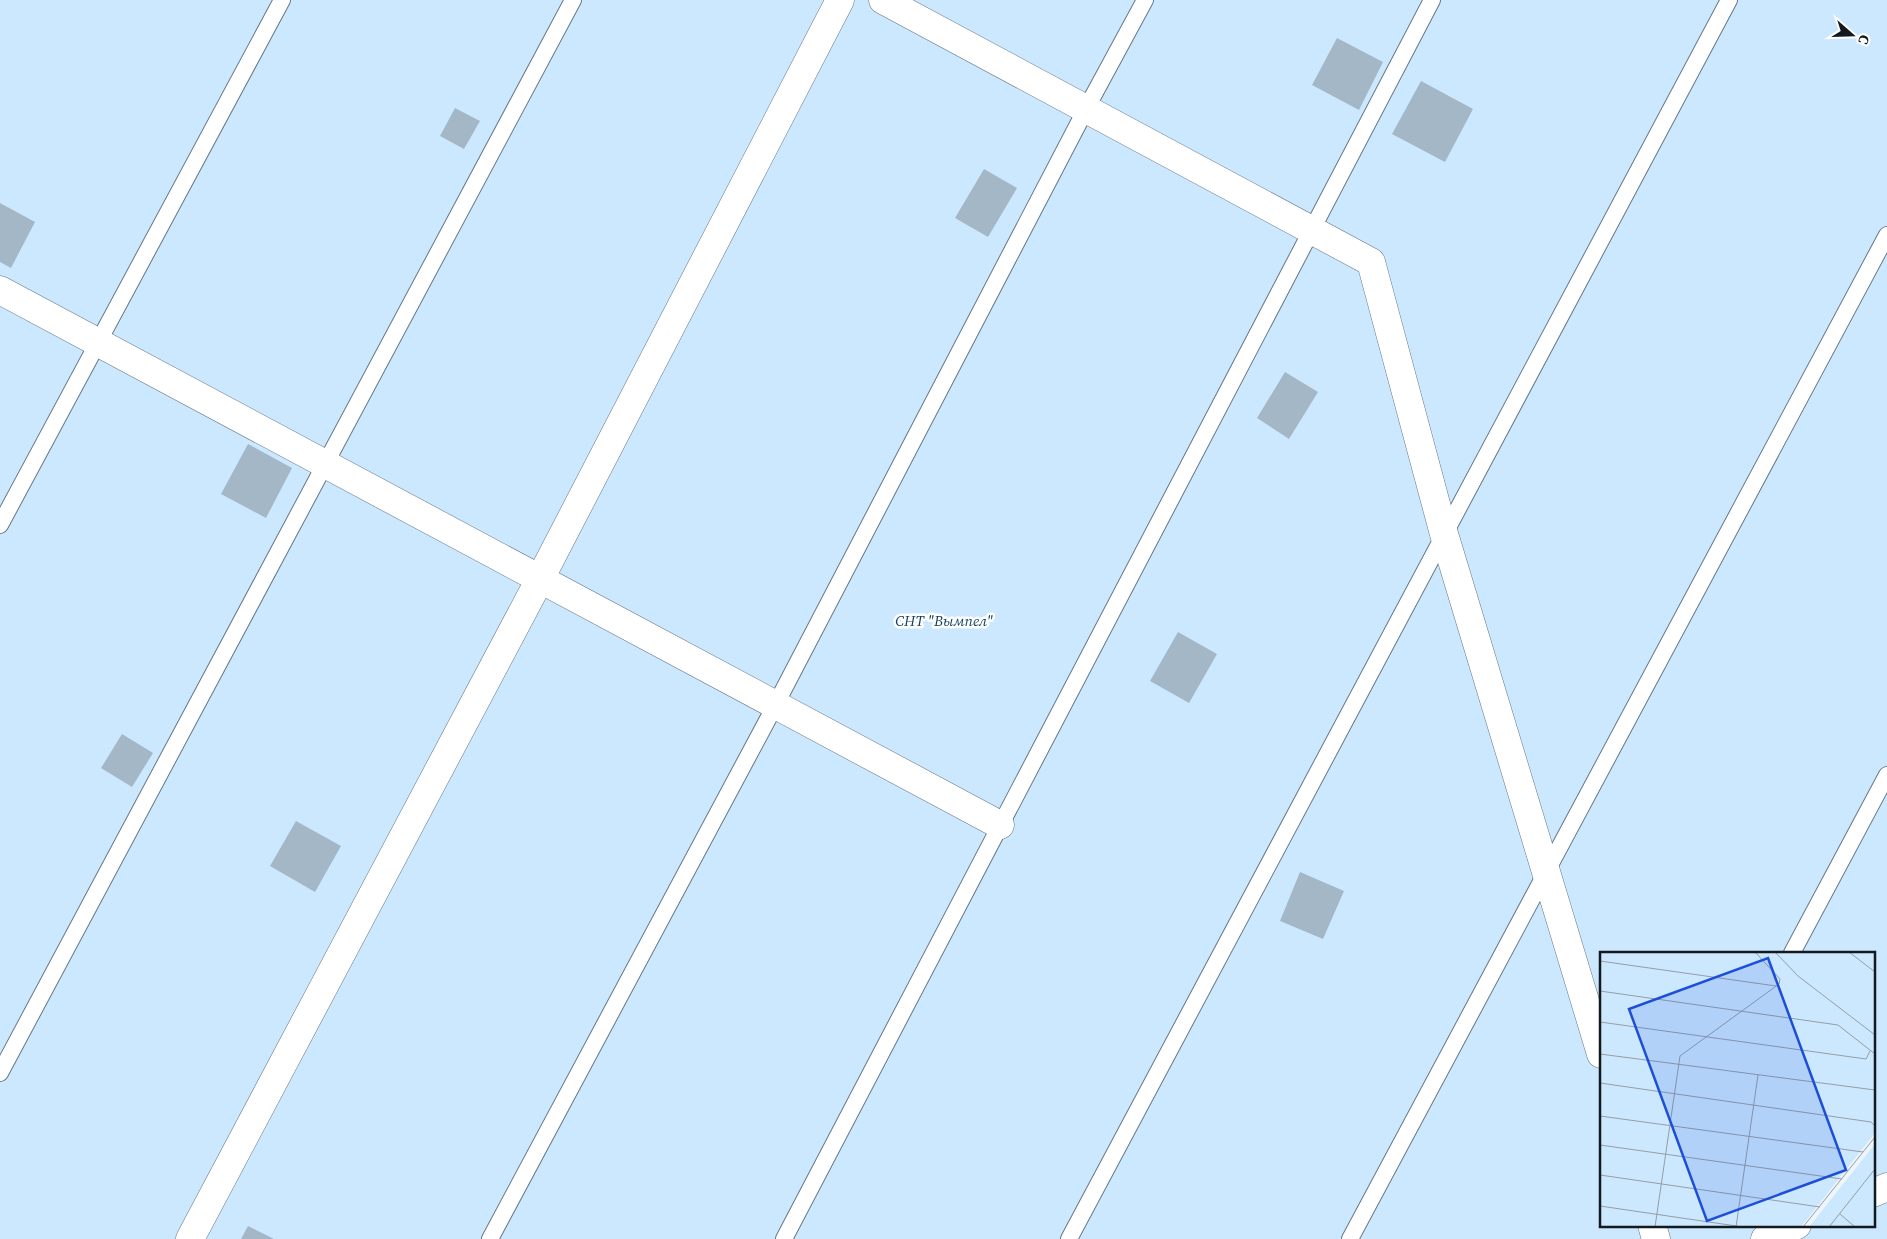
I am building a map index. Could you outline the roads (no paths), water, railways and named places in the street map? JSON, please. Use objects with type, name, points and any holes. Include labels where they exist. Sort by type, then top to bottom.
[{"type":"street","points":[[190,1239],[540,579],[840,0]]},
{"type":"street","points":[[883,0],[1371,262],[1444,534],[1600,1051]]},
{"type":"street","points":[[0,290],[1000,825]]},
{"type":"street","points":[[1874,1193],[1887,1187]]},
{"type":"street","points":[[1652,1226],[1656,1239]]},
{"type":"street","points":[[1765,1239],[1795,1226]]},
{"type":"lane","points":[[0,525],[282,0]]},
{"type":"lane","points":[[0,1073],[573,0]]},
{"type":"lane","points":[[490,1239],[776,704],[1086,109],[1145,0]]},
{"type":"lane","points":[[784,1239],[1432,0]]},
{"type":"lane","points":[[1069,1239],[1729,0]]},
{"type":"lane","points":[[1350,1239],[1887,235]]},
{"type":"lane","points":[[1793,952],[1887,775]]},
{"type":"park label","name":"СНТ \"Вымпел\"","points":[[944,620]]}]
